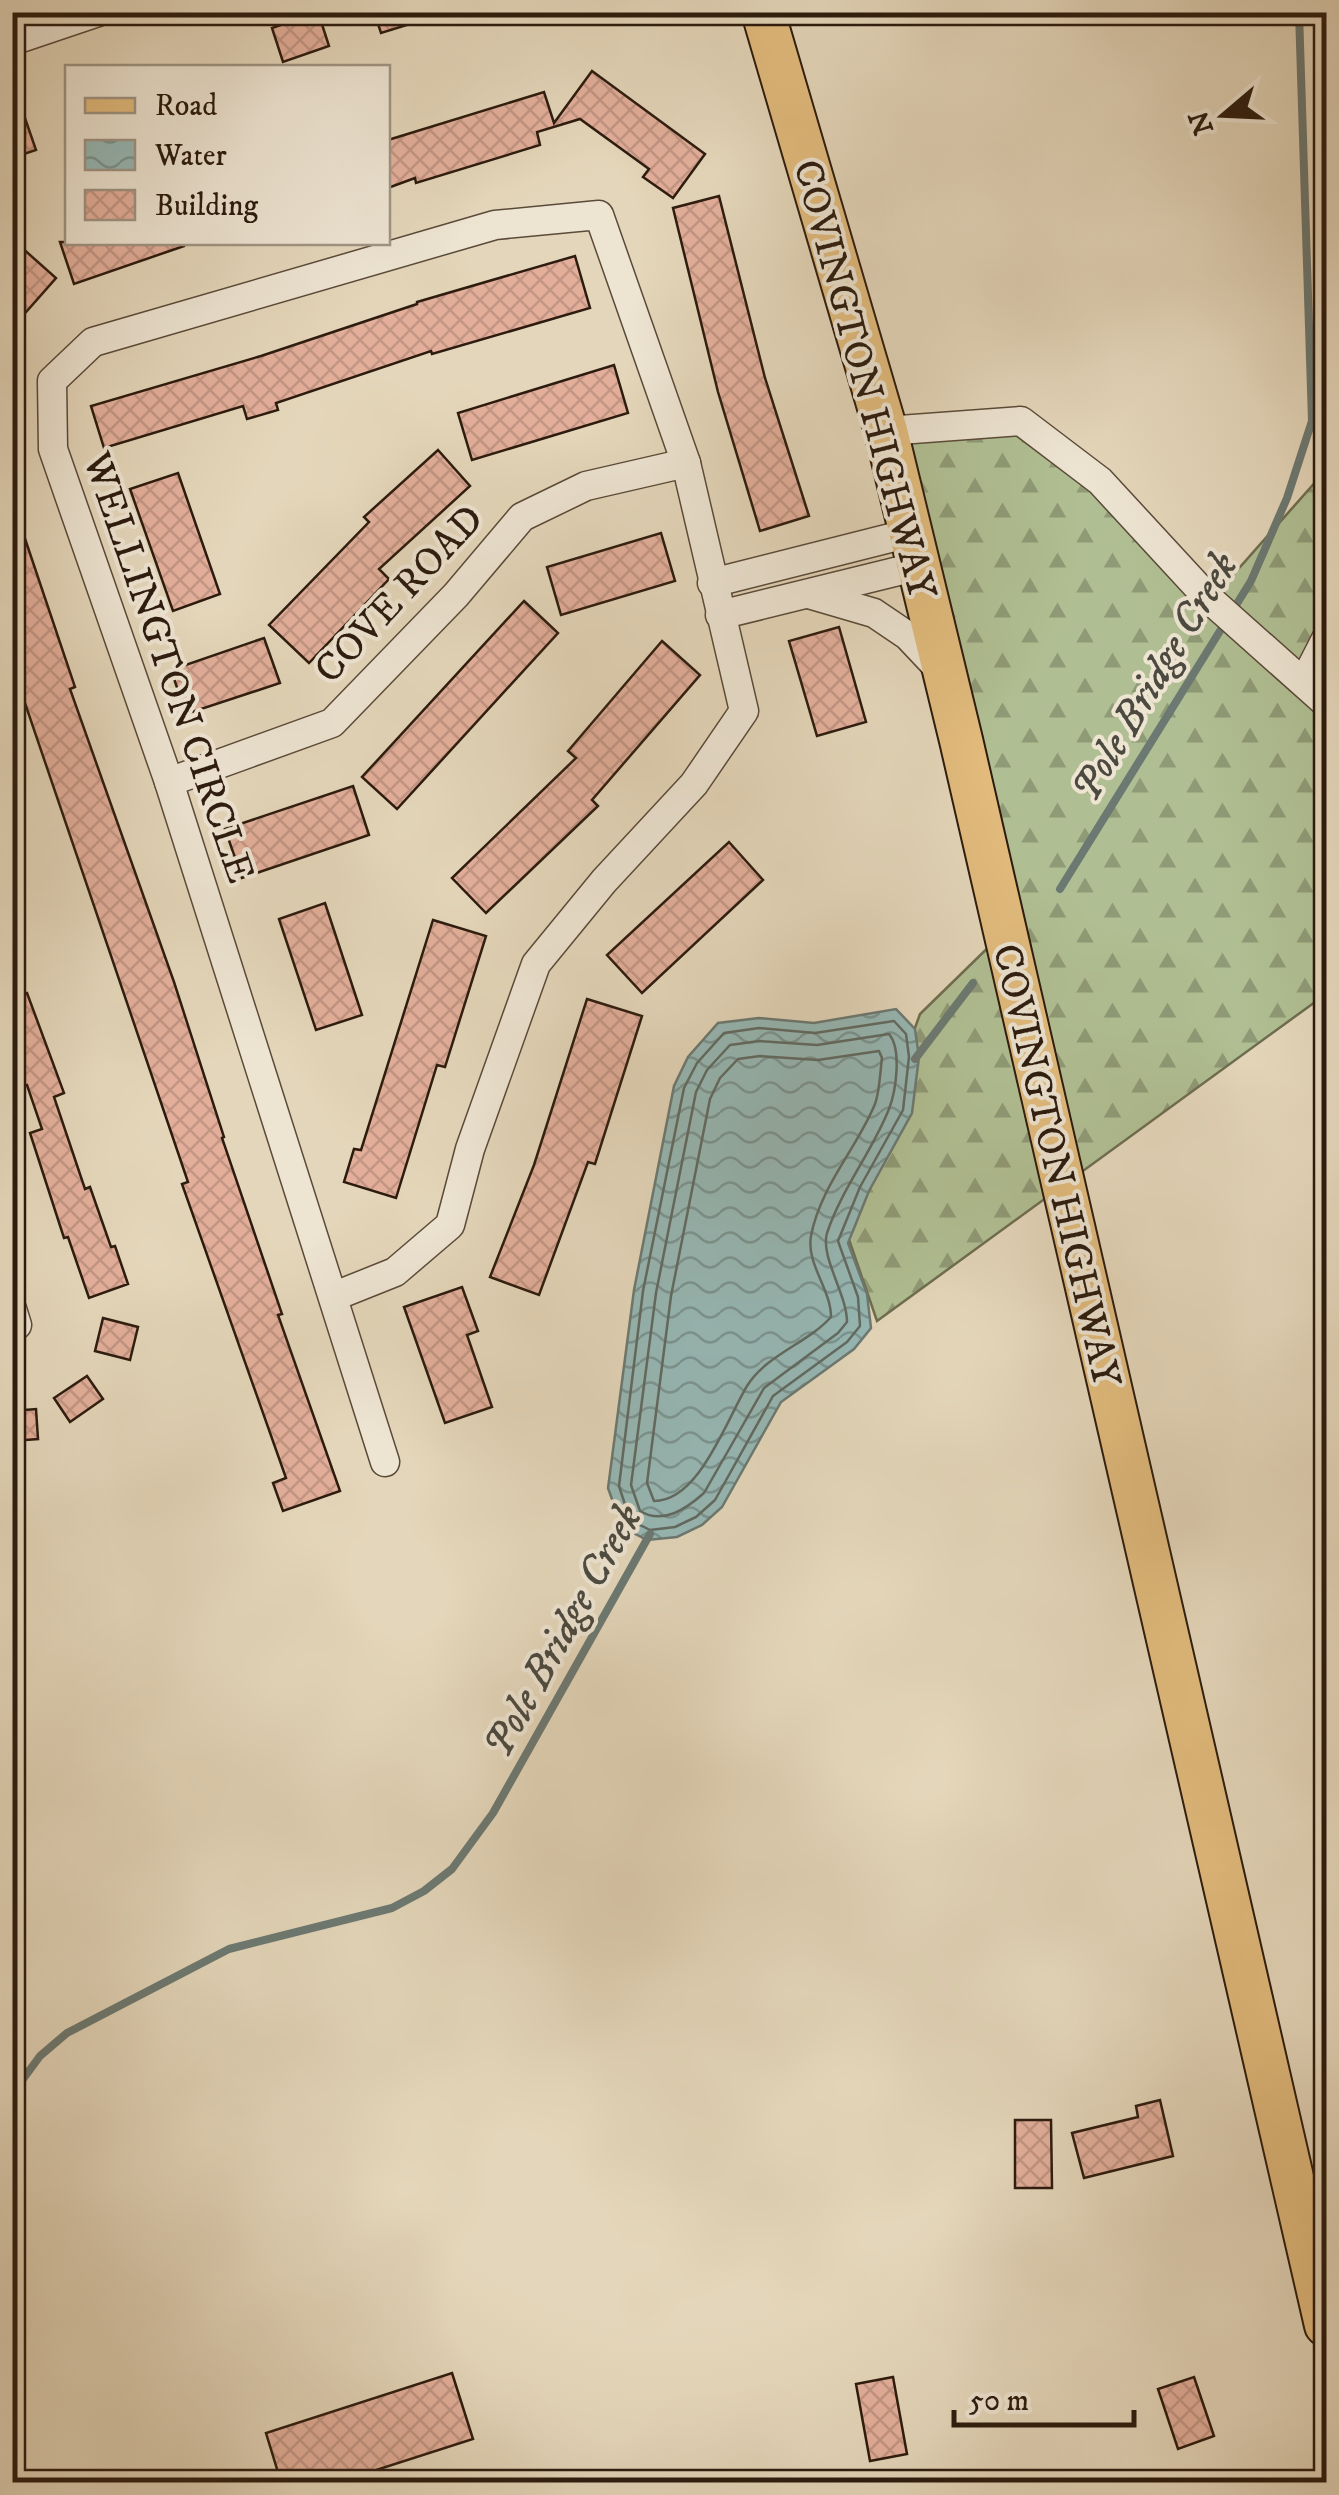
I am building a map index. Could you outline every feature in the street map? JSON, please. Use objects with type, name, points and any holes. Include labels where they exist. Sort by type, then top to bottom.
[{"type":"main road","name":"COVINGTON HIGHWAY","points":[[763,12],[886,431],[1326,2325]]},
{"type":"street","points":[[12,41],[98,12]]},
{"type":"street","name":"WELLINGTON CIRCLE","points":[[335,1296],[395,1272],[450,1225],[470,1149],[536,964],[694,784],[744,711],[686,463],[599,215],[495,225],[93,342],[52,381],[53,448],[168,782],[386,1462]]},
{"type":"street","points":[[886,431],[1022,422],[1100,481],[1207,597],[1326,703]]},
{"type":"street","name":"COVE ROAD","points":[[168,782],[332,723],[456,595],[522,517],[586,486],[686,463]]},
{"type":"street","points":[[712,583],[914,550]]},
{"type":"street","points":[[720,615],[808,594],[914,550]]},
{"type":"street","points":[[808,594],[874,613],[908,636],[944,674]]},
{"type":"street","points":[[1304,682],[1326,639]]},
{"type":"street","points":[[12,1310],[16,1325],[12,1327]]},
{"type":"green space","points":[[1021,421],[1210,601],[1326,470],[1326,994],[877,1321],[844,1225],[920,1014],[1002,934],[902,432]]},
{"type":"water","points":[[896,1009],[915,1029],[919,1057],[912,1113],[869,1191],[848,1243],[867,1294],[871,1328],[854,1349],[781,1402],[722,1507],[702,1525],[677,1537],[647,1540],[622,1527],[608,1488],[634,1290],[674,1086],[688,1057],[718,1023],[759,1018],[814,1023]]},
{"type":"building","points":[[318,12],[329,46],[283,62],[272,28]]},
{"type":"building","points":[[374,12],[432,12],[433,17],[381,33]]},
{"type":"building","points":[[592,71],[705,154],[673,198],[643,177],[649,169],[580,119],[537,132],[540,145],[390,187],[390,139],[544,92],[554,123]]},
{"type":"building","points":[[12,92],[16,92],[36,150],[12,158]]},
{"type":"building","points":[[719,196],[765,378],[809,516],[760,531],[718,392],[673,208]]},
{"type":"building","points":[[12,239],[56,278],[12,328]]},
{"type":"building","points":[[60,242],[184,245],[184,246],[74,284]]},
{"type":"building","points":[[575,256],[590,308],[432,354],[431,351],[276,403],[278,410],[247,419],[243,406],[104,448],[91,406]]},
{"type":"building","points":[[614,365],[628,413],[472,460],[458,413]]},
{"type":"building","points":[[438,450],[470,486],[379,569],[389,579],[309,663],[269,625],[369,522],[364,517]]},
{"type":"building","points":[[178,473],[220,594],[173,611],[130,489]]},
{"type":"building","points":[[16,512],[75,687],[70,689],[174,982],[282,1314],[278,1315],[340,1491],[283,1511],[273,1483],[286,1478],[182,1184],[188,1182],[12,665],[12,513]]},
{"type":"building","points":[[661,533],[675,581],[561,615],[547,567]]},
{"type":"building","points":[[524,601],[558,633],[397,809],[362,777]]},
{"type":"building","points":[[839,627],[866,722],[817,736],[789,641]]},
{"type":"building","points":[[264,638],[280,683],[186,714],[171,670]]},
{"type":"building","points":[[662,641],[700,675],[592,800],[598,806],[486,913],[452,878],[576,758],[568,751]]},
{"type":"building","points":[[353,786],[369,835],[242,878],[225,829]]},
{"type":"building","points":[[729,842],[763,880],[642,993],[607,955]]},
{"type":"building","points":[[325,903],[362,1015],[316,1030],[279,919]]},
{"type":"building","points":[[433,920],[486,936],[445,1067],[437,1065],[396,1198],[344,1182],[354,1149],[361,1150]]},
{"type":"building","points":[[27,993],[64,1093],[54,1097],[85,1189],[90,1187],[128,1284],[89,1298],[68,1237],[64,1238],[30,1133],[42,1129],[27,1085],[18,1088],[12,1072],[12,998]]},
{"type":"building","points":[[587,999],[642,1016],[595,1164],[588,1162],[539,1295],[490,1277],[534,1165]]},
{"type":"building","points":[[462,1287],[478,1331],[467,1335],[492,1407],[445,1423],[404,1307]]},
{"type":"building","points":[[103,1318],[138,1327],[130,1360],[95,1351]]},
{"type":"building","points":[[87,1376],[103,1399],[70,1422],[54,1398]]},
{"type":"building","points":[[36,1409],[38,1439],[12,1441],[12,1411]]},
{"type":"building","points":[[1160,2100],[1173,2156],[1084,2178],[1072,2133],[1138,2117],[1136,2106]]},
{"type":"building","points":[[1015,2120],[1051,2120],[1052,2188],[1015,2188]]},
{"type":"building","points":[[452,2373],[473,2439],[339,2482],[281,2482],[266,2433]]},
{"type":"building","points":[[893,2377],[907,2454],[870,2461],[856,2384]]},
{"type":"building","points":[[1194,2377],[1214,2436],[1178,2449],[1158,2389]]},
{"type":"waterway","name":"Pole Bridge Creek","points":[[1060,889],[1251,581],[1287,498],[1312,421],[1299,12]]},
{"type":"waterway","name":"Pole Bridge Creek","points":[[915,1059],[973,983]]},
{"type":"waterway","name":"Pole Bridge Creek","points":[[12,2094],[40,2056],[67,2033],[229,1949],[392,1908],[424,1891],[452,1869],[493,1813],[650,1534]]}]
